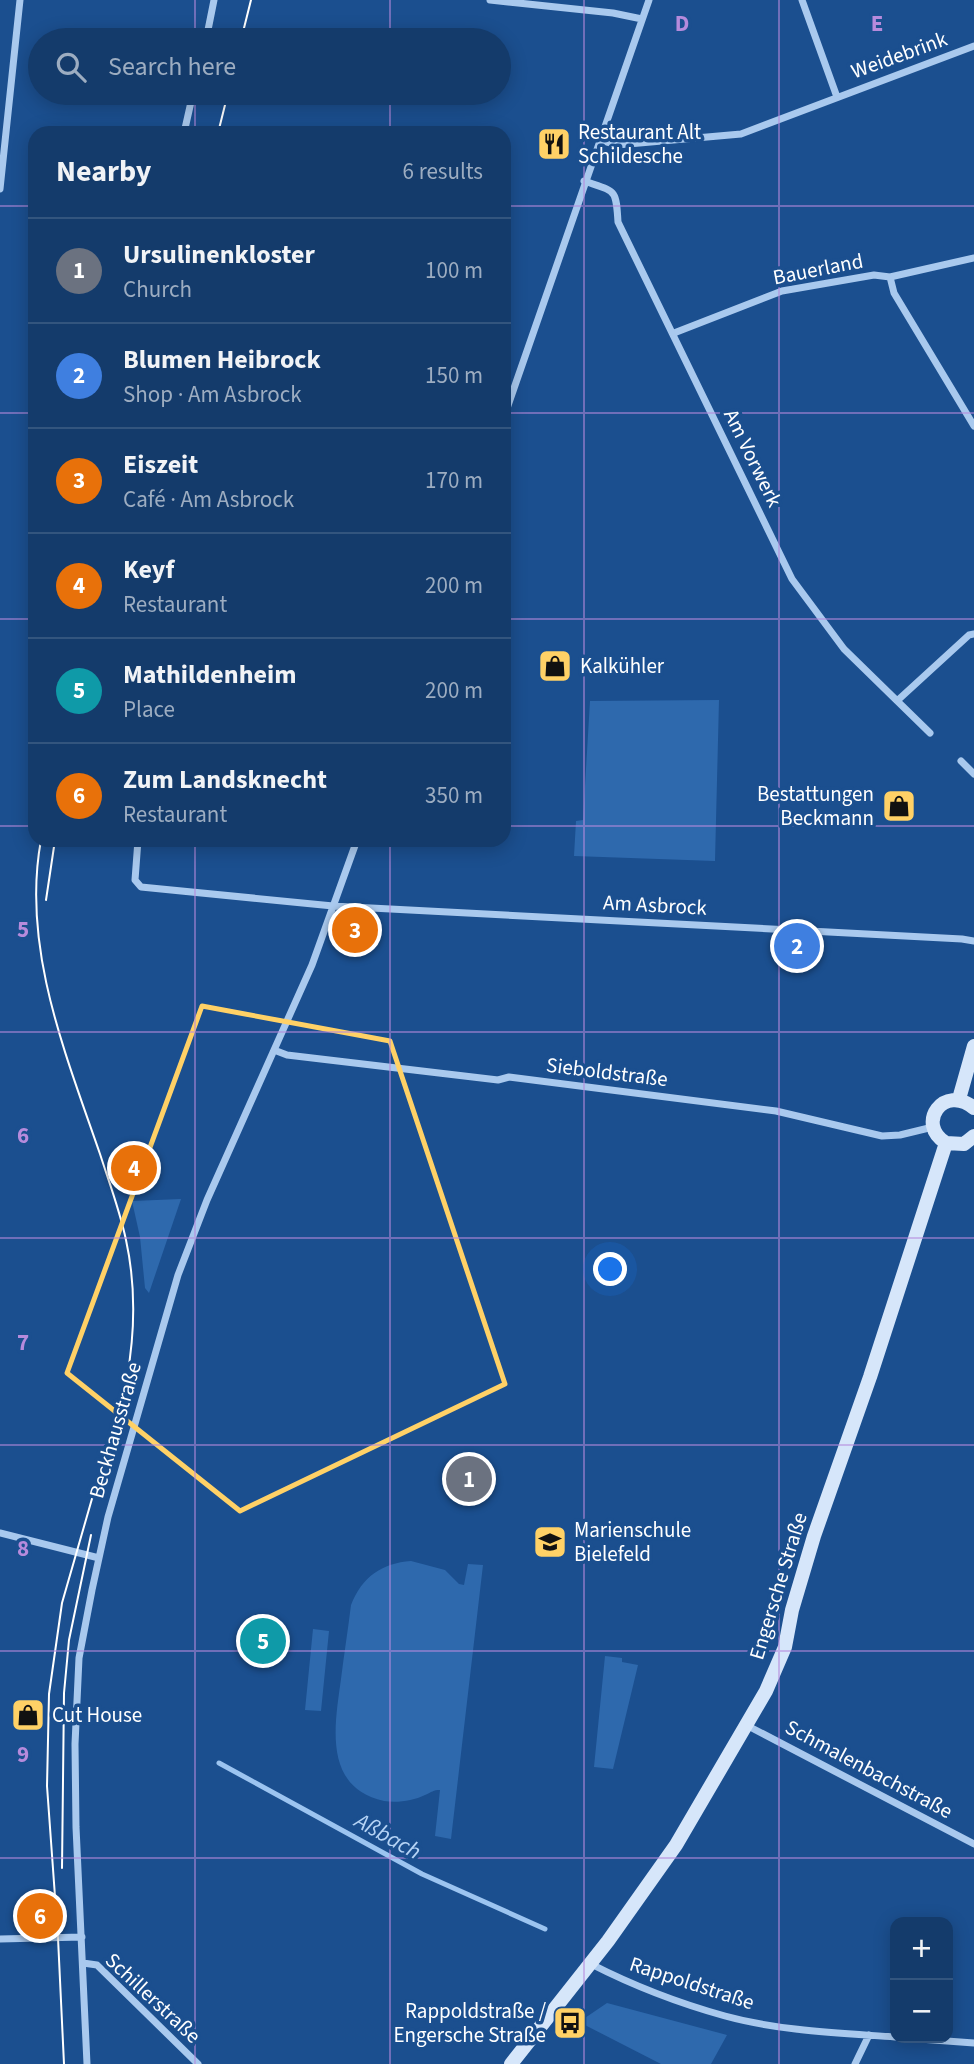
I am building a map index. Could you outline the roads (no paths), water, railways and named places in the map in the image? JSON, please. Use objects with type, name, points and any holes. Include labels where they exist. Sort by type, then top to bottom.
[{"type":"main road","points":[[959,1099],[974,1046]]},
{"type":"main road","points":[[974,1108],[959,1099],[942,1103],[933,1118],[937,1136],[946,1143],[958,1145],[974,1136]]},
{"type":"main road","name":"Engersche Straße","points":[[511,2064],[590,1964],[676,1845],[748,1726],[766,1691],[785,1647],[810,1548],[870,1377],[946,1143]]},
{"type":"street","points":[[0,189],[20,0]]},
{"type":"street","points":[[208,28],[214,0]]},
{"type":"street","points":[[490,0],[614,13],[642,19]]},
{"type":"street","points":[[511,396],[649,0]]},
{"type":"street","name":"Weidebrink","points":[[802,0],[837,97]]},
{"type":"street","name":"Weidebrink","points":[[599,140],[617,145],[741,134],[974,46]]},
{"type":"street","points":[[186,126],[191,105]]},
{"type":"street","name":"Am Vorwerk","points":[[584,181],[610,190],[616,196],[618,222],[792,579],[844,649],[930,733]]},
{"type":"street","name":"Bauerland","points":[[674,333],[782,290],[874,275],[890,277],[974,258]]},
{"type":"street","points":[[890,277],[894,293],[974,426]]},
{"type":"street","points":[[898,700],[969,635],[974,634]]},
{"type":"street","points":[[961,761],[974,774]]},
{"type":"street","name":"Am Asbrock","points":[[137,847],[135,880],[141,887],[333,906],[974,941]]},
{"type":"street","name":"Beckhausstraße","points":[[87,2064],[75,1803],[75,1709],[81,1641],[99,1558],[111,1507],[178,1275],[207,1200],[312,965],[354,847]]},
{"type":"street","name":"Sieboldstraße","points":[[274,1049],[287,1055],[498,1080],[509,1077],[776,1111],[882,1136],[900,1135],[933,1126]]},
{"type":"street","points":[[0,1533],[99,1558]]},
{"type":"street","name":"Schmalenbachstraße","points":[[748,1726],[974,1844]]},
{"type":"street","points":[[0,1939],[82,1937]]},
{"type":"street","name":"Schillerstraße","points":[[83,1963],[97,1965],[198,2064]]},
{"type":"street","name":"Rappoldstraße","points":[[590,1964],[655,1994],[727,2017],[774,2025],[890,2037]]},
{"type":"street","points":[[855,2064],[869,2035]]},
{"type":"street","points":[[953,2041],[974,2043]]},
{"type":"waterway","name":"Aßbach","points":[[219,1763],[422,1874],[545,1929]]},
{"type":"tram line","points":[[244,28],[251,0]]},
{"type":"tram line","points":[[220,126],[225,105]]},
{"type":"tram line","points":[[40,847],[36,880],[37,920],[50,1000],[124,1229],[132,1274],[133,1309],[127,1377],[62,1603],[49,1694],[47,1786],[64,2064]]},
{"type":"tram line","points":[[46,900],[54,847]]},
{"type":"tram line","points":[[62,1868],[64,1693],[69,1640],[91,1535]]},
{"type":"place","name":"Restaurant Alt Schildesche","points":[[554,144]]},
{"type":"place","name":"Kalkühler","points":[[555,666]]},
{"type":"place","name":"Bestattungen Beckmann","points":[[899,806]]},
{"type":"place","name":"Eiszeit","points":[[355,930]]},
{"type":"place","name":"Blumen Heibrock","points":[[797,946]]},
{"type":"place","name":"Keyf","points":[[134,1168]]},
{"type":"place","name":"Ursulinenkloster","points":[[469,1479]]},
{"type":"place","name":"Marienschule Bielefeld","points":[[550,1542]]},
{"type":"place","name":"Mathildenheim","points":[[263,1641]]},
{"type":"place","name":"Cut House","points":[[28,1715]]},
{"type":"place","name":"Zum Landsknecht","points":[[40,1916]]},
{"type":"place","name":"Rappoldstraße / Engersche Straße","points":[[570,2023]]}]
